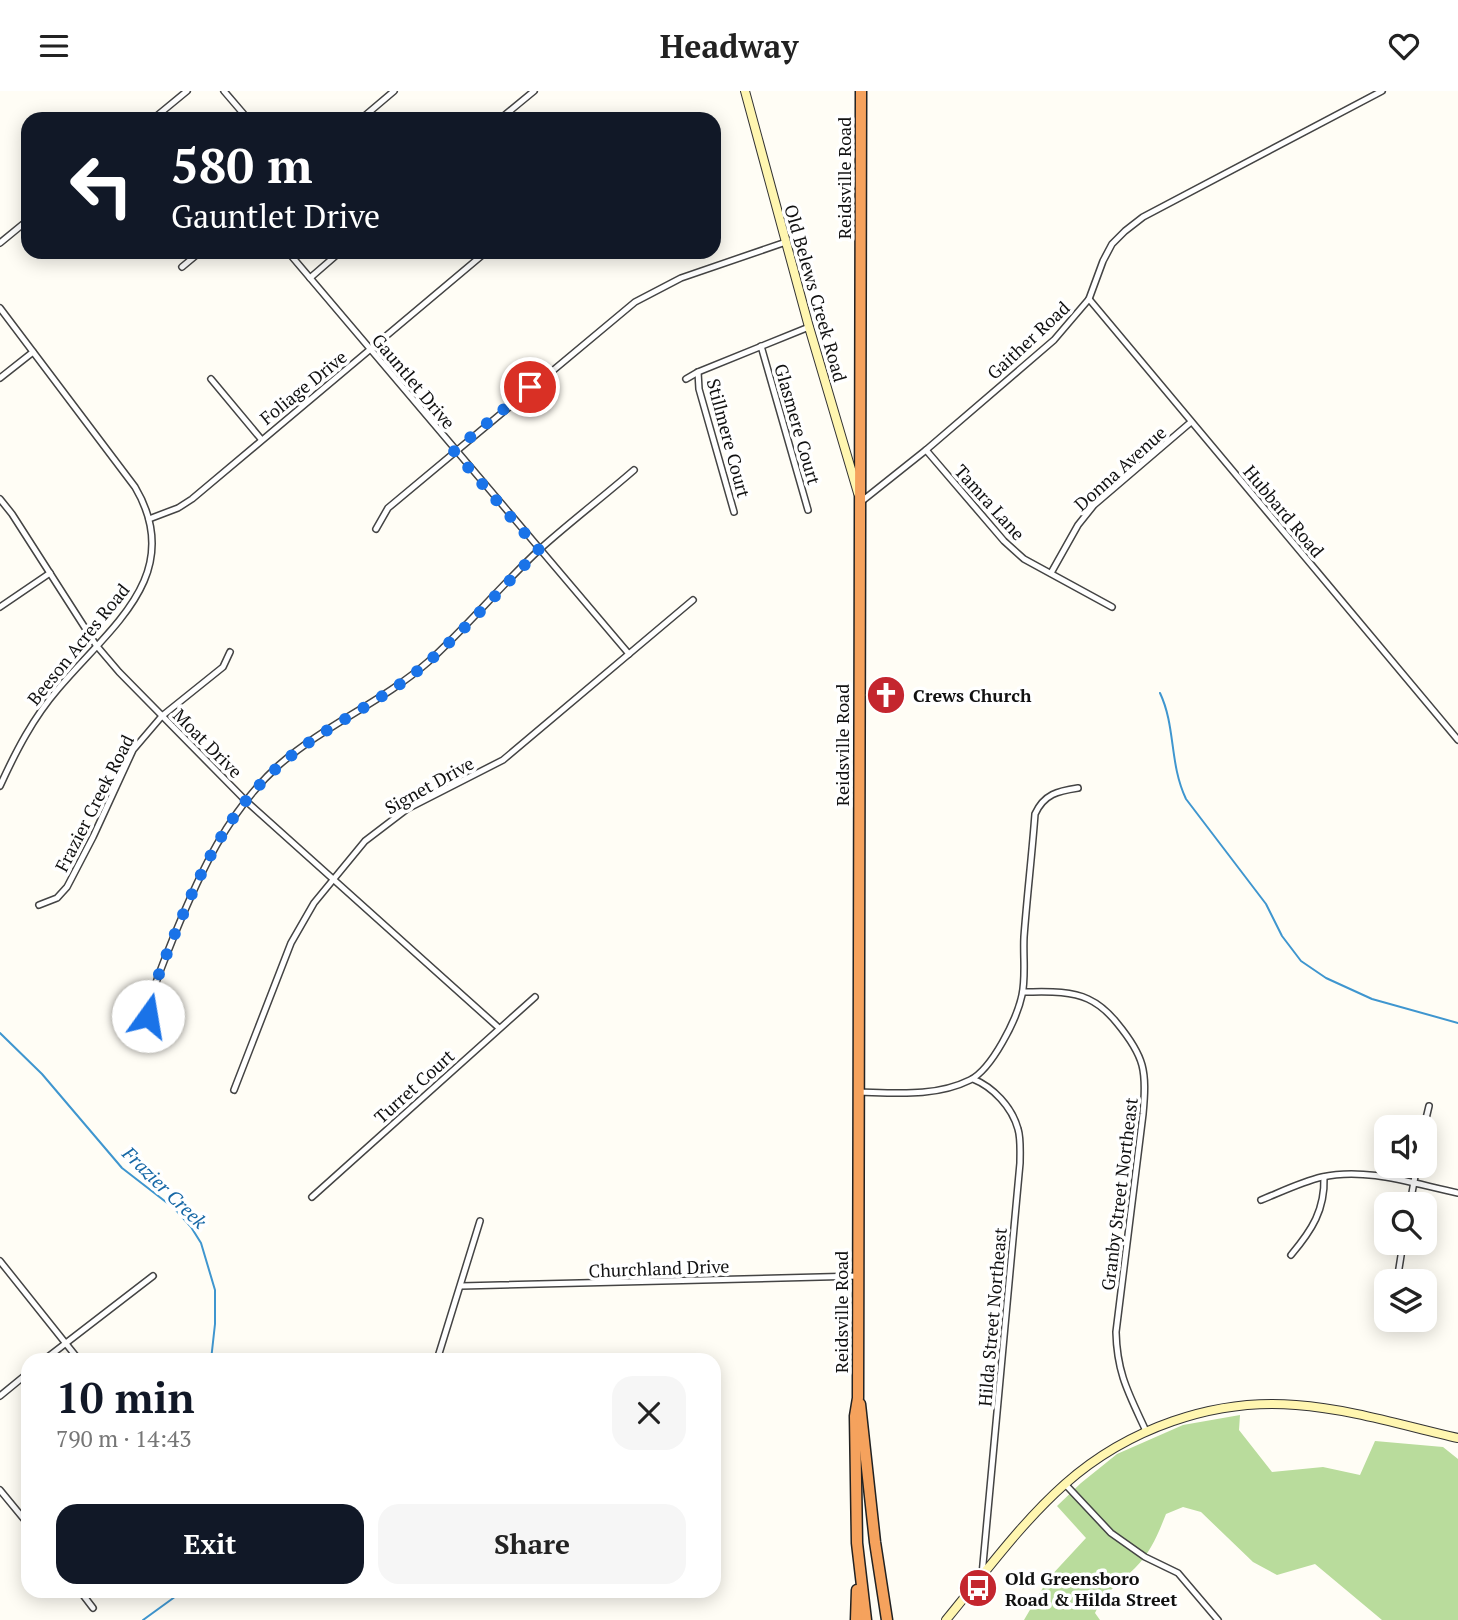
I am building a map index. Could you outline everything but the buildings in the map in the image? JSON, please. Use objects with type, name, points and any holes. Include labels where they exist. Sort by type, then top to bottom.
[{"type":"highway","name":"Reidsville Road","points":[[861,91],[859,1276],[858,1398],[855,1429],[859,1566],[866,1620]]},
{"type":"highway","name":"Reidsville Road","points":[[858,1398],[863,1416],[876,1553],[887,1620]]},
{"type":"highway","points":[[856,1620],[859,1566]]},
{"type":"main road","name":"Old Belews Creek Road","points":[[745,91],[860,502]]},
{"type":"main road","points":[[946,1620],[1033,1516],[1065,1484],[1104,1455],[1146,1431],[1208,1411],[1243,1405],[1278,1404],[1349,1413],[1458,1438]]},
{"type":"street","points":[[162,112],[187,91]]},
{"type":"street","points":[[224,91],[242,112]]},
{"type":"street","points":[[369,112],[394,91]]},
{"type":"street","points":[[508,112],[534,91]]},
{"type":"street","name":"Gaither Road","points":[[860,502],[926,450],[1054,340],[1090,299],[1103,261],[1112,244],[1125,231],[1143,217],[1382,91]]},
{"type":"street","points":[[0,243],[21,226]]},
{"type":"street","points":[[376,529],[388,508],[635,302],[681,278],[786,242]]},
{"type":"street","points":[[182,267],[192,259]]},
{"type":"street","name":"Gauntlet Drive","points":[[294,259],[454,451],[629,654]]},
{"type":"street","points":[[310,278],[332,259]]},
{"type":"street","name":"Foliage Drive","points":[[149,519],[178,508],[203,490],[478,259]]},
{"type":"street","name":"Hubbard Road","points":[[1090,299],[1458,740]]},
{"type":"street","name":"Beeson Acres Road","points":[[0,308],[135,487],[149,519],[152,557],[144,584],[131,606],[40,712],[24,736],[0,786]]},
{"type":"street","points":[[686,379],[809,327]]},
{"type":"street","name":"Glasmere Court","points":[[761,346],[808,510]]},
{"type":"street","points":[[0,378],[33,352]]},
{"type":"street","name":"Stillmere Court","points":[[698,372],[699,389],[734,512]]},
{"type":"street","points":[[211,379],[261,439]]},
{"type":"street","name":"Donna Avenue","points":[[1051,573],[1078,524],[1094,505],[1191,422]]},
{"type":"street","name":"Tamra Lane","points":[[926,450],[1004,541],[1024,559],[1112,607]]},
{"type":"street","points":[[148,1016],[151,992],[188,901],[216,843],[246,801],[278,766],[427,663],[539,550],[634,471]]},
{"type":"street","name":"Moat Drive","points":[[0,499],[96,645],[162,716],[246,801],[499,1028]]},
{"type":"street","points":[[0,607],[50,573]]},
{"type":"street","name":"Signet Drive","points":[[234,1090],[291,943],[314,902],[365,841],[407,809],[503,760],[693,600]]},
{"type":"street","name":"Frazier Creek Road","points":[[39,905],[57,898],[67,887],[132,750],[162,716],[223,667],[230,652]]},
{"type":"street","points":[[859,1092],[912,1093],[944,1090],[973,1079],[1004,1039],[1016,1019],[1023,992],[1024,937],[1035,814],[1041,800],[1055,792],[1078,788]]},
{"type":"street","name":"Granby Street Northeast","points":[[1023,992],[1074,995],[1087,998],[1105,1009],[1134,1044],[1142,1065],[1145,1089],[1143,1114],[1116,1332],[1116,1358],[1146,1431]]},
{"type":"street","name":"Turret Court","points":[[312,1197],[535,997]]},
{"type":"street","name":"Hilda Street Northeast","points":[[973,1079],[986,1085],[1012,1113],[1019,1131],[1020,1163],[981,1578]]},
{"type":"street","points":[[1427,1115],[1429,1106]]},
{"type":"street","points":[[1261,1200],[1324,1177],[1352,1173],[1458,1193]]},
{"type":"street","points":[[1291,1255],[1312,1230],[1318,1218],[1324,1177]]},
{"type":"street","points":[[1412,1192],[1414,1178]]},
{"type":"street","points":[[439,1353],[480,1221]]},
{"type":"street","points":[[0,1261],[74,1353]]},
{"type":"street","points":[[53,1353],[153,1276]]},
{"type":"street","name":"Churchland Drive","points":[[461,1286],[859,1276]]},
{"type":"street","points":[[0,1396],[21,1379]]},
{"type":"street","points":[[1065,1484],[1111,1533],[1145,1557],[1178,1573],[1218,1620]]},
{"type":"street","points":[[0,1490],[21,1516]]},
{"type":"street","points":[[85,1598],[93,1608]]},
{"type":"green space","points":[[1240,1415],[1239,1430],[1272,1472],[1323,1467],[1360,1475],[1375,1441],[1443,1447],[1458,1459],[1458,1620],[1382,1620],[1315,1564],[1277,1575],[1253,1562],[1201,1512],[1183,1507],[1166,1514],[1145,1556],[1113,1588],[1095,1613],[1100,1620],[1024,1620],[1048,1579],[1086,1538],[1057,1506],[1081,1483],[1117,1454],[1183,1425]]},
{"type":"waterway","points":[[1160,693],[1168,719],[1177,772],[1186,799],[1266,904],[1282,936],[1301,961],[1326,978],[1372,999],[1458,1023]]},
{"type":"waterway","name":"Frazier Creek","points":[[0,1033],[42,1074],[122,1168],[175,1209],[191,1227],[201,1243],[215,1290],[212,1353]]},
{"type":"waterway","name":"Frazier Creek","points":[[143,1620],[173,1598]]},
{"type":"place","name":"Crews Church","points":[[886,695]]},
{"type":"place","name":"Old Greensboro Road & Hilda Street","points":[[978,1588]]},
{"type":"route","points":[[148,1016],[151,992],[188,901],[216,843],[246,801],[278,766],[427,663],[539,550],[454,451],[530,387]]}]
